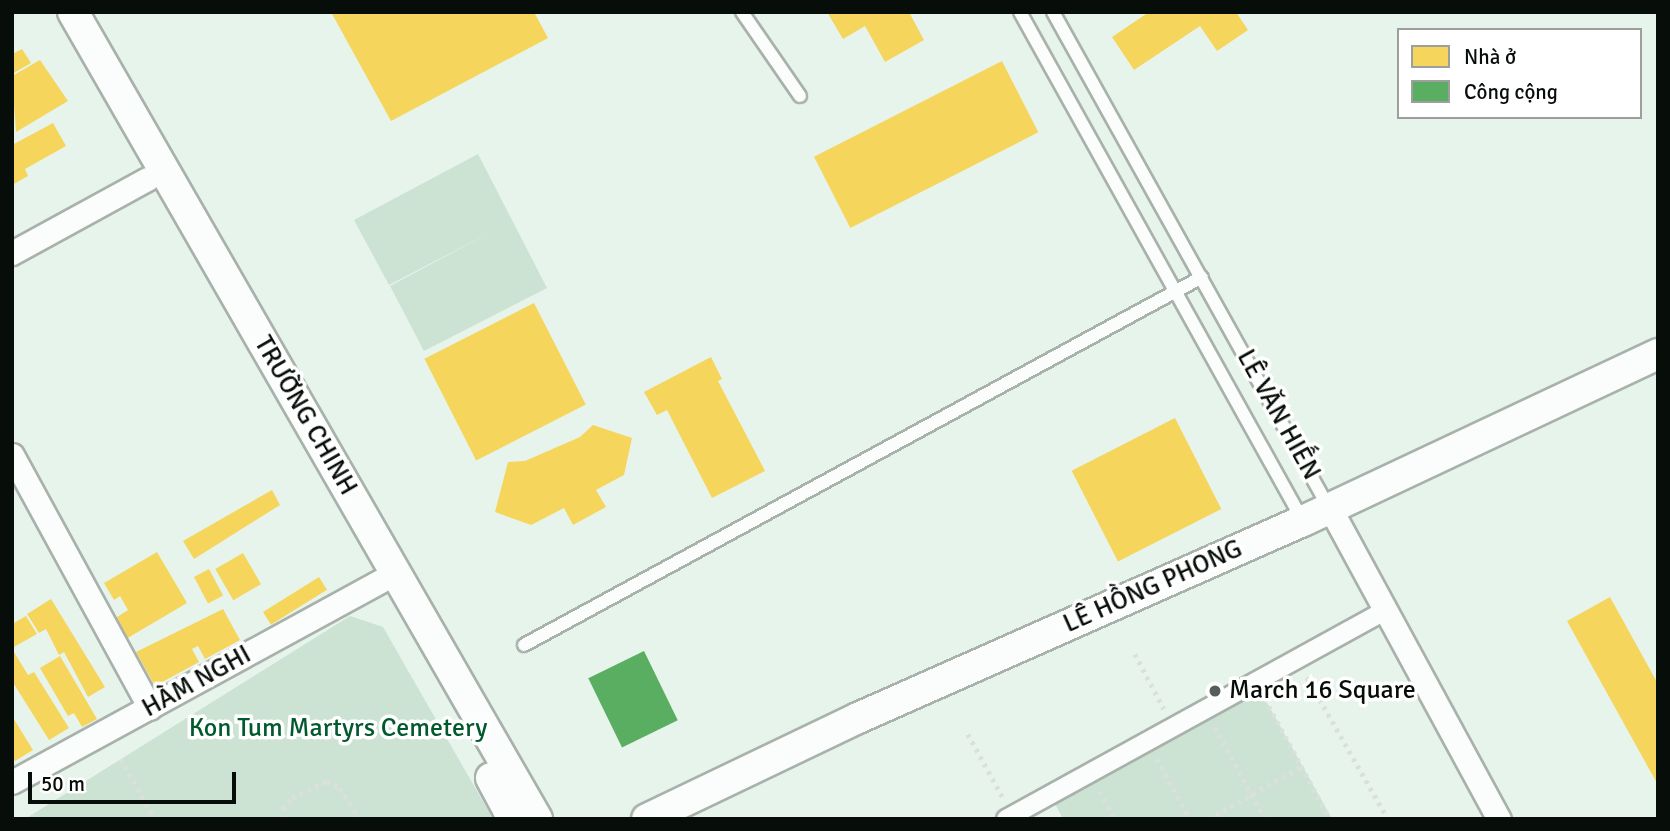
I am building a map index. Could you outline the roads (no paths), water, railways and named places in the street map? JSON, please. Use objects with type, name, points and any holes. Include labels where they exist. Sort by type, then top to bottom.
[{"type":"street","name":"TRƯỜNG CHINH","points":[[52,12],[381,581],[513,819]]},
{"type":"street","name":"TRƯỜNG CHINH","points":[[73,12],[537,819]]},
{"type":"street","points":[[12,253],[147,179]]},
{"type":"street","name":"LÊ HỒNG PHONG","points":[[648,819],[858,718],[1316,515],[1658,354]]},
{"type":"street","points":[[12,455],[150,708]]},
{"type":"street","name":"LÊ VĂN HIẾN","points":[[1316,515],[1383,612],[1499,819]]},
{"type":"street","name":"HÀM NGHI","points":[[12,782],[381,581]]},
{"type":"street","points":[[1009,817],[1172,725],[1383,612]]},
{"type":"lane","points":[[742,12],[800,96]]},
{"type":"lane","name":"LÊ VĂN HIẾN","points":[[1020,12],[1177,291],[1316,515]]},
{"type":"lane","name":"LÊ VĂN HIẾN","points":[[1054,12],[1202,277],[1316,515]]},
{"type":"lane","points":[[524,645],[1202,277]]},
{"type":"place","name":"March 16 Square","points":[[1215,691]]},
{"type":"park label","name":"Kon Tum Martyrs Cemetery","points":[[338,729]]}]
